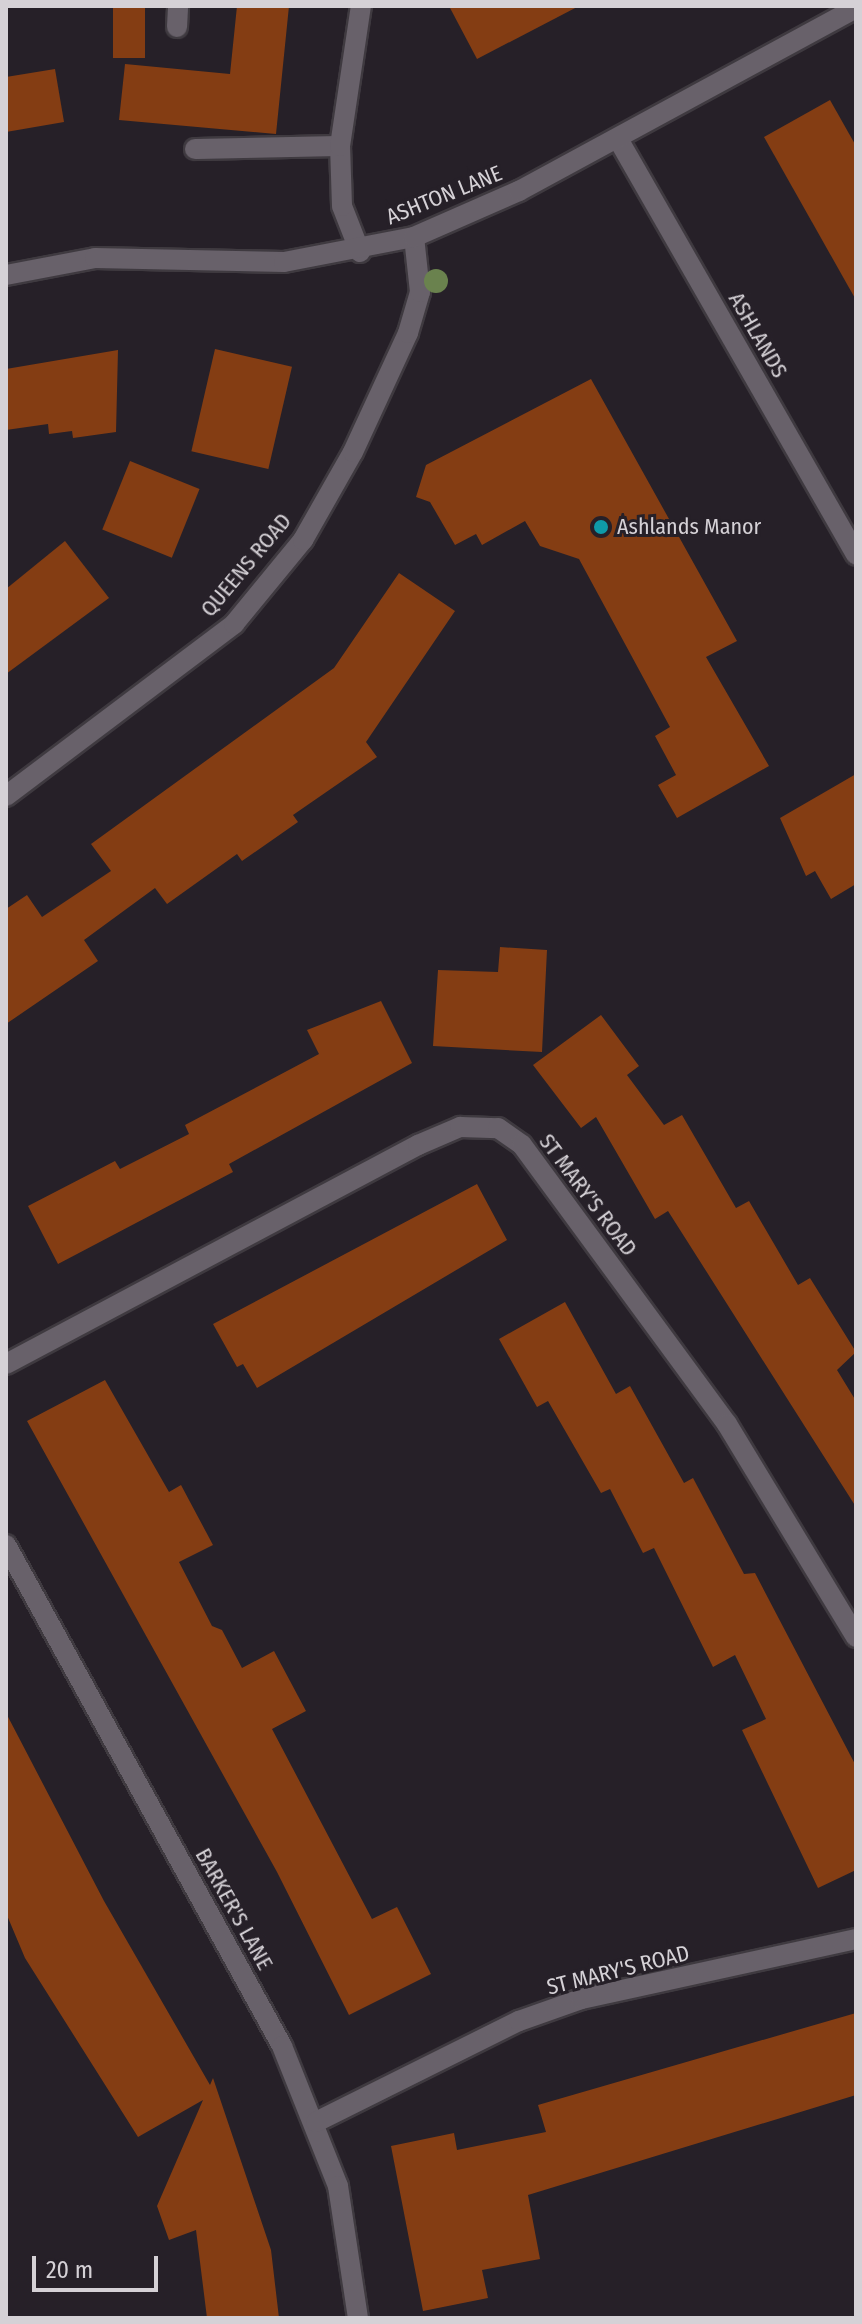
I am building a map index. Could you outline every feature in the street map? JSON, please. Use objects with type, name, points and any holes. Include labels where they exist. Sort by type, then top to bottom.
[{"type":"street","points":[[177,27],[178,6]]},
{"type":"street","points":[[360,252],[342,206],[340,146],[361,6]]},
{"type":"street","name":"ASHTON LANE","points":[[6,275],[95,258],[284,262],[360,252],[414,237],[618,139],[856,8]]},
{"type":"street","name":"ASHLANDS","points":[[618,139],[856,555]]},
{"type":"street","points":[[195,149],[340,146]]},
{"type":"street","name":"QUEENS ROAD","points":[[6,796],[234,624],[303,540],[353,452],[408,333],[420,292],[414,237]]},
{"type":"street","name":"ST MARY'S ROAD","points":[[6,1364],[418,1145],[460,1127],[498,1128],[522,1145],[727,1424],[856,1637]]},
{"type":"street","name":"BARKER'S LANE","points":[[6,1545],[282,2046],[316,2122],[338,2186],[358,2318]]},
{"type":"street","name":"ST MARY'S ROAD","points":[[316,2122],[519,2021],[581,1999],[856,1939]]},
{"type":"building","points":[[113,6],[145,6],[145,58],[113,58]]},
{"type":"building","points":[[237,6],[289,6],[276,134],[119,120],[125,64],[230,74]]},
{"type":"building","points":[[449,6],[579,6],[477,59]]},
{"type":"building","points":[[55,69],[64,122],[6,132],[6,77]]},
{"type":"building","points":[[830,100],[856,146],[856,300],[764,137]]},
{"type":"building","points":[[215,349],[292,367],[268,469],[191,451]]},
{"type":"building","points":[[118,350],[116,432],[73,438],[72,431],[49,434],[48,424],[6,430],[6,369]]},
{"type":"building","name":"Ashlands Manor","points":[[591,379],[737,641],[706,657],[769,766],[677,818],[658,785],[676,775],[655,736],[670,727],[579,559],[540,546],[525,521],[482,545],[476,534],[455,545],[430,502],[416,497],[426,465]]},
{"type":"building","points":[[130,461],[200,489],[172,558],[102,530]]},
{"type":"building","points":[[65,541],[109,598],[6,674],[6,589]]},
{"type":"building","points":[[399,573],[455,611],[366,742],[377,757],[293,815],[298,822],[242,861],[237,854],[167,904],[155,888],[84,940],[98,961],[6,1024],[6,909],[27,895],[42,917],[111,871],[91,844],[334,668]]},
{"type":"building","points":[[856,774],[856,884],[831,899],[815,871],[806,876],[780,818]]},
{"type":"building","points":[[500,947],[547,950],[542,1052],[433,1046],[438,970],[498,972]]},
{"type":"building","points":[[381,1001],[412,1063],[229,1164],[233,1172],[58,1264],[28,1206],[115,1161],[120,1169],[189,1134],[185,1125],[319,1054],[307,1030]]},
{"type":"building","points":[[601,1015],[639,1066],[627,1075],[664,1125],[682,1115],[736,1208],[749,1201],[798,1285],[810,1278],[856,1352],[837,1370],[856,1401],[856,1507],[668,1211],[655,1219],[596,1117],[581,1128],[533,1065]]},
{"type":"building","points":[[477,1184],[507,1240],[257,1388],[243,1364],[237,1367],[213,1324]]},
{"type":"building","points":[[565,1302],[616,1394],[630,1386],[684,1483],[693,1478],[744,1574],[755,1573],[856,1766],[856,1870],[818,1888],[742,1730],[766,1719],[735,1655],[713,1667],[654,1548],[643,1553],[610,1489],[601,1493],[548,1401],[537,1407],[499,1339]]},
{"type":"building","points":[[105,1380],[169,1492],[181,1485],[213,1545],[179,1562],[212,1626],[222,1630],[242,1668],[274,1651],[306,1711],[272,1729],[372,1919],[397,1907],[431,1974],[349,2015],[277,1872],[27,1421]]},
{"type":"building","points":[[6,1713],[104,1901],[210,2085],[213,2078],[271,2250],[279,2318],[207,2318],[196,2230],[169,2240],[157,2206],[203,2100],[138,2137],[25,1958],[6,1913]]},
{"type":"building","points":[[856,2013],[856,2095],[528,2195],[540,2259],[482,2270],[488,2298],[423,2311],[391,2146],[454,2133],[457,2150],[546,2132],[538,2105]]},
{"type":"place","name":"Ashlands Manor","points":[[601,527]]}]
